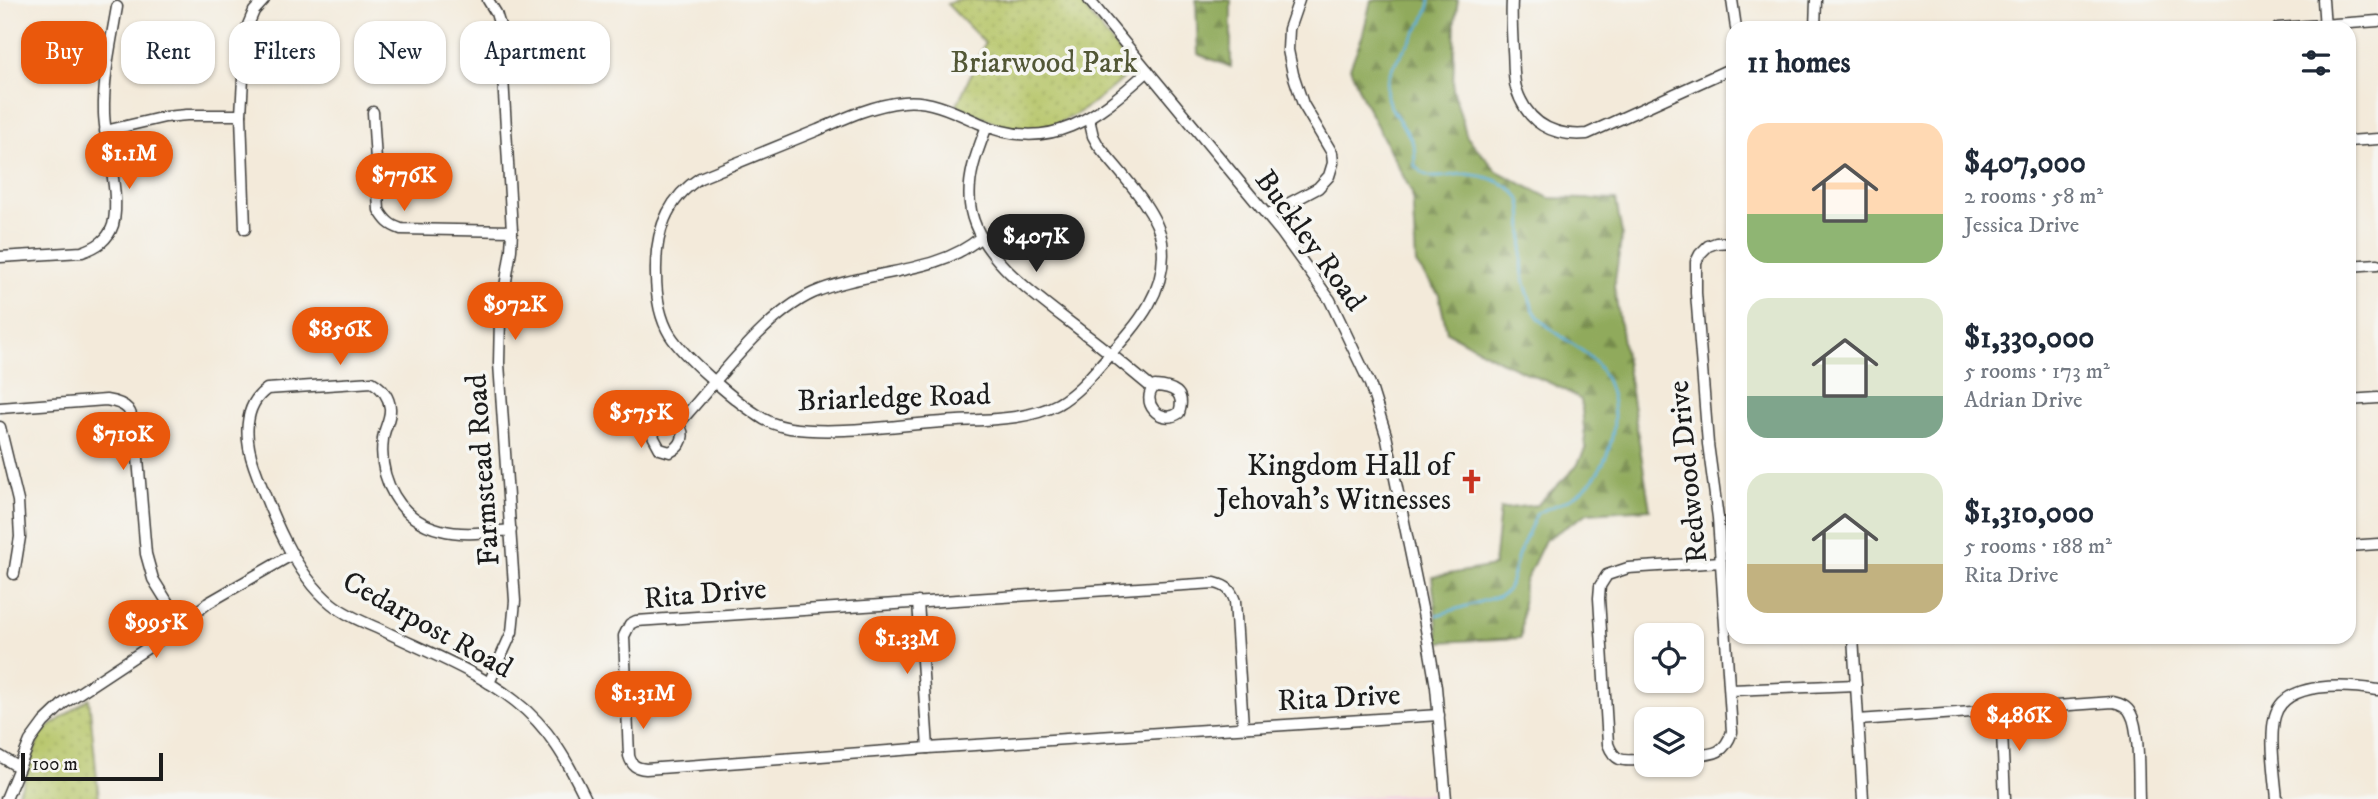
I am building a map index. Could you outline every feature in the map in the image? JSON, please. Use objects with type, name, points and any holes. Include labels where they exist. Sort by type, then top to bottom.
[{"type":"street","points":[[245,229],[241,115],[248,25],[254,11],[264,0]]},
{"type":"street","name":"Farmstead Road","points":[[488,0],[500,26],[512,231],[500,318],[499,363],[515,601],[512,632],[489,683]]},
{"type":"street","name":"Buckley Road","points":[[1090,0],[1268,215],[1330,300],[1344,324],[1370,384],[1386,435],[1424,618],[1439,715],[1446,799]]},
{"type":"street","points":[[1268,215],[1318,188],[1329,176],[1333,163],[1332,153],[1303,104],[1293,74],[1288,50],[1289,29],[1299,0]]},
{"type":"street","points":[[1512,0],[1516,87],[1528,113],[1554,132],[1570,136],[1587,134],[1726,71]]},
{"type":"street","points":[[1732,0],[1735,21]]},
{"type":"street","points":[[1815,21],[1816,0]]},
{"type":"street","points":[[2323,0],[2325,21]]},
{"type":"street","points":[[0,257],[82,252],[105,240],[112,228],[115,215],[105,131],[106,74],[117,7]]},
{"type":"street","points":[[2356,23],[2378,21]]},
{"type":"street","name":"Briarledge Road","points":[[1089,119],[1098,145],[1143,202],[1156,225],[1162,240],[1160,279],[1150,303],[1129,336],[1078,390],[1057,404],[1033,414],[821,430],[789,428],[756,414],[687,356],[670,334],[663,319],[656,290],[658,234],[664,218],[680,194],[699,178],[883,105],[906,101],[929,103],[1005,132],[1041,135],[1062,131],[1089,119],[1148,71]]},
{"type":"street","points":[[373,112],[379,210],[386,221],[401,229],[512,231]]},
{"type":"street","points":[[105,131],[187,114],[241,115]]},
{"type":"street","points":[[986,126],[970,176],[970,206],[981,237],[1012,275],[1152,388]]},
{"type":"street","points":[[2356,140],[2378,139]]},
{"type":"street","points":[[678,424],[752,341],[782,314],[813,293],[928,263],[962,250],[981,237]]},
{"type":"street","name":"Redwood Drive","points":[[1726,242],[1716,243],[1703,251],[1696,262],[1708,444],[1718,518],[1726,626]]},
{"type":"street","points":[[2356,265],[2378,264]]},
{"type":"street","name":"Cedarpost Road","points":[[511,530],[459,533],[439,530],[406,512],[385,481],[382,464],[383,436],[390,408],[380,386],[372,382],[362,382],[267,389],[257,395],[249,412],[251,457],[265,495],[293,554],[314,586],[343,611],[489,683],[515,700],[553,739],[586,799]]},
{"type":"street","points":[[2356,399],[2378,398]]},
{"type":"street","points":[[0,408],[106,400],[119,402],[127,407],[132,414],[136,434],[146,554],[153,579],[181,624]]},
{"type":"street","points":[[0,427],[18,501],[20,537],[14,574]]},
{"type":"street","points":[[2356,545],[2378,544]]},
{"type":"street","points":[[6,799],[30,741],[44,722],[64,704],[208,603],[293,554]]},
{"type":"street","points":[[1634,759],[1617,759],[1612,755],[1608,744],[1600,586],[1607,575],[1621,570],[1721,562]]},
{"type":"street","name":"Rita Drive","points":[[1243,727],[1235,601],[1232,591],[1225,585],[1215,583],[636,621],[630,624],[624,636],[629,756],[637,768],[646,769],[1439,715]]},
{"type":"street","points":[[918,602],[928,748]]},
{"type":"street","name":"Redwood Drive","points":[[1704,754],[1718,752],[1727,746],[1732,732],[1727,644]]},
{"type":"street","points":[[1853,644],[1863,799]]},
{"type":"street","points":[[1731,690],[1856,685]]},
{"type":"street","points":[[2277,799],[2274,717],[2284,700],[2297,691],[2325,687],[2378,690]]},
{"type":"street","points":[[1858,720],[2113,702],[2122,704],[2131,712],[2135,726],[2140,799]]},
{"type":"street","points":[[2001,709],[2005,799]]},
{"type":"street","points":[[0,756],[18,766]]},
{"type":"shaded area","points":[[1432,793],[1432,799],[1320,799]]},
{"type":"green space","name":"Briarwood Park","points":[[956,0],[1078,0],[1132,68],[1131,72],[1088,106],[1056,124],[1021,129],[991,121],[957,105],[985,43],[947,4]]},
{"type":"green space","points":[[1196,0],[1231,0],[1231,67],[1198,54]]},
{"type":"green space","points":[[1371,0],[1458,0],[1453,89],[1467,137],[1497,171],[1549,198],[1616,200],[1622,234],[1614,287],[1650,509],[1588,513],[1545,540],[1524,584],[1521,638],[1439,642],[1432,577],[1494,566],[1500,509],[1537,505],[1577,466],[1586,447],[1581,400],[1447,332],[1439,295],[1416,264],[1412,193],[1364,101],[1350,68],[1363,34]]},
{"type":"green space","points":[[89,698],[99,799],[15,799],[41,733]]},
{"type":"waterway","points":[[1430,0],[1421,25],[1397,60],[1387,84],[1389,103],[1413,144],[1415,166],[1433,177],[1465,174],[1487,177],[1507,186],[1518,196],[1523,221],[1523,275],[1532,306],[1543,322],[1598,366],[1607,382],[1614,419],[1612,438],[1598,473],[1586,487],[1571,498],[1537,513],[1518,555],[1507,591],[1499,596],[1437,615]]},
{"type":"place","name":"Kingdom Hall of Jehovah’s Witnesses","points":[[1471,482]]}]
